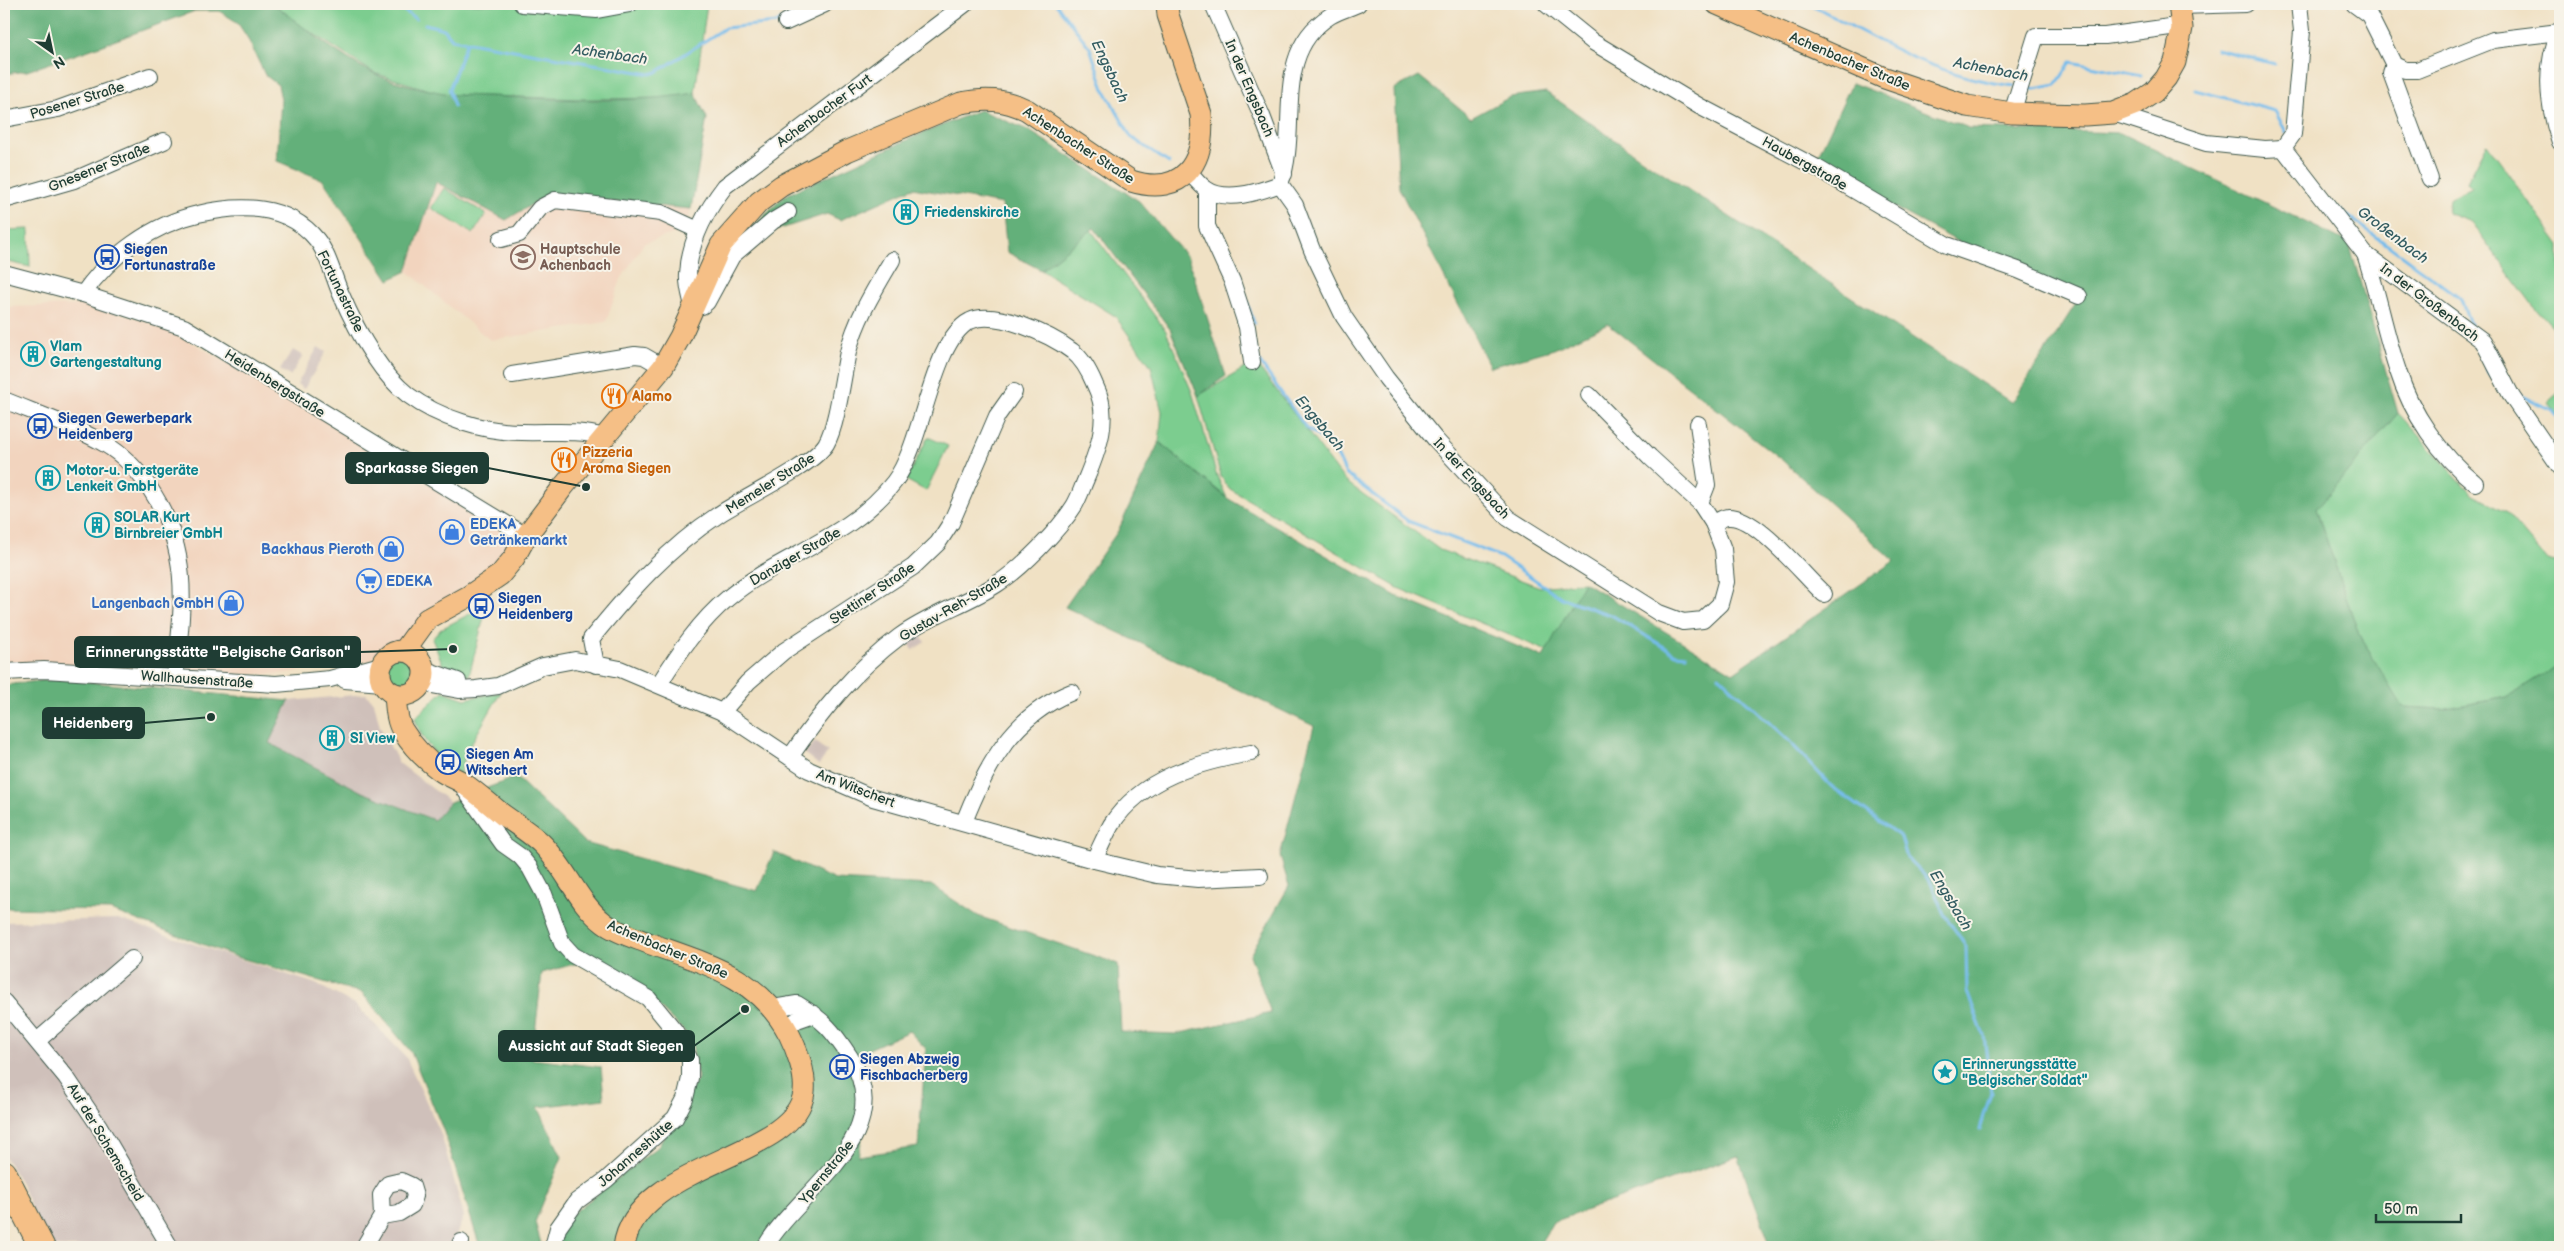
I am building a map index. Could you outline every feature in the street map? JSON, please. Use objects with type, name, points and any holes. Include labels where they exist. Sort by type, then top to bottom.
[{"type":"highway","points":[[4,1172],[42,1247]]},
{"type":"highway","points":[[4,1205],[24,1247]]},
{"type":"main road","points":[[1167,4],[1168,16],[1201,114],[1200,148],[1196,161],[1189,172]]},
{"type":"main road","name":"Achenbacher Straße","points":[[1717,4],[1882,77],[1967,106],[2012,113],[2113,113],[2136,104],[2154,92],[2166,78],[2175,62],[2182,28],[2179,5]]},
{"type":"main road","name":"Achenbacher Straße","points":[[624,1247],[634,1221],[666,1190],[771,1134],[790,1120],[798,1109],[804,1091],[802,1072],[794,1043],[773,1008],[744,982],[718,968],[627,935],[605,924],[587,906],[558,862],[540,842],[458,780],[435,766],[420,753],[402,730],[396,712],[404,675],[443,611],[500,575],[514,558],[526,536],[562,487],[663,367],[680,337],[721,245],[759,202],[781,186],[847,150],[961,103],[993,99],[1019,106],[1130,181],[1147,185],[1165,184],[1189,172]]},
{"type":"street","points":[[522,4],[581,10],[623,6]]},
{"type":"street","points":[[786,22],[824,4]]},
{"type":"street","name":"Achenbacher Furt","points":[[693,306],[687,277],[698,230],[714,200],[738,174],[965,4]]},
{"type":"street","name":"In der Engsbach","points":[[1214,4],[1262,116],[1282,179],[1296,204],[1312,250],[1344,317],[1386,378],[1435,438],[1508,518],[1659,612],[1683,622],[1704,620],[1720,604],[1726,582],[1723,549],[1713,523],[1700,503],[1650,457],[1589,395]]},
{"type":"street","points":[[1189,172],[1207,190],[1246,196],[1282,179],[1288,156],[1290,86],[1297,56],[1307,37],[1318,26],[1330,16],[1358,4]]},
{"type":"street","name":"Haubergstraße","points":[[1546,4],[1593,42],[1683,96],[1817,168],[1947,245],[2018,270],[2079,296]]},
{"type":"street","points":[[2179,5],[2246,4]]},
{"type":"street","points":[[2113,113],[2206,143],[2265,149],[2284,148],[2293,134],[2302,31],[2299,4]]},
{"type":"street","points":[[2354,4],[2369,15],[2394,65],[2404,70],[2417,70],[2493,40],[2560,32],[2548,82],[2553,119],[2560,142]]},
{"type":"street","points":[[2012,113],[2036,36],[2105,36],[2170,27],[2182,28]]},
{"type":"street","points":[[2394,65],[2391,73],[2430,179]]},
{"type":"street","name":"Posener Straße","points":[[4,119],[58,109],[150,76]]},
{"type":"street","name":"Gnesener Straße","points":[[4,200],[74,180],[164,141]]},
{"type":"street","name":"In der Großenbach","points":[[2284,148],[2365,254],[2483,341],[2512,397],[2560,467]]},
{"type":"street","points":[[1207,190],[1207,226],[1232,281],[1247,327],[1252,362]]},
{"type":"street","points":[[501,239],[518,234],[540,208],[555,200],[661,213],[698,230]]},
{"type":"street","name":"Fortunastraße","points":[[83,294],[96,275],[114,259],[163,226],[182,217],[236,208],[260,209],[282,214],[298,222],[317,240],[350,316],[380,364],[407,394],[446,414],[491,430],[520,432],[580,431],[604,437]]},
{"type":"street","points":[[693,306],[702,306],[707,302],[732,256],[773,221],[788,212]]},
{"type":"street","points":[[2365,254],[2379,296],[2398,372],[2421,422],[2458,470],[2475,483]]},
{"type":"street","name":"Memeler Straße","points":[[596,665],[591,638],[632,588],[679,544],[718,514],[808,461],[827,443],[848,350],[865,307],[892,260]]},
{"type":"street","name":"Heidenbergstraße","points":[[4,273],[83,294],[184,327],[526,536]]},
{"type":"street","name":"Danziger Straße","points":[[659,684],[677,655],[726,599],[754,579],[838,532],[874,504],[901,472],[918,435],[940,360],[953,336],[959,328],[981,317],[1004,320]]},
{"type":"street","name":"Gustav-Reh-Straße","points":[[790,757],[823,710],[859,671],[900,636],[997,584],[1029,558],[1075,505],[1095,457],[1104,423],[1103,404],[1100,396],[1087,369],[1073,352],[1039,333],[1004,320]]},
{"type":"street","points":[[512,375],[635,355],[644,356],[663,367]]},
{"type":"street","name":"Stettiner Straße","points":[[722,712],[748,682],[784,651],[913,567],[938,544],[950,523],[997,416],[1014,392]]},
{"type":"street","points":[[4,400],[106,445],[143,479],[162,506],[178,547],[183,590],[175,678]]},
{"type":"street","points":[[1698,424],[1707,484],[1700,503]]},
{"type":"street","points":[[1713,523],[1728,517],[1749,523],[1780,549],[1824,594]]},
{"type":"street","name":"Am Witschert","points":[[404,675],[459,690],[498,686],[543,666],[575,660],[620,669],[722,712],[809,770],[873,798],[1094,860],[1157,875],[1198,879],[1260,876]]},
{"type":"street","name":"Wallhausenstraße","points":[[4,672],[44,670],[276,684],[404,675]]},
{"type":"street","points":[[964,822],[978,785],[1000,749],[1030,716],[1050,701],[1072,692]]},
{"type":"street","points":[[1094,860],[1111,825],[1125,808],[1157,781],[1219,758],[1251,753]]},
{"type":"street","name":"Johanneshütte","points":[[458,780],[503,844],[520,856],[530,868],[544,894],[562,943],[573,955],[648,998],[675,1032],[690,1060],[690,1078],[685,1099],[675,1118],[606,1180],[577,1201],[558,1228],[553,1247]]},
{"type":"street","points":[[37,1041],[132,959]]},
{"type":"street","name":"Auf der Schemscheid","points":[[4,1002],[66,1077],[99,1126],[170,1247]]},
{"type":"street","name":"Ypernstraße","points":[[766,1247],[846,1150],[856,1134],[862,1116],[863,1090],[856,1067],[824,1021],[797,1004],[773,1008]]},
{"type":"street","points":[[786,1028],[797,1020],[814,1014]]},
{"type":"street","points":[[364,1247],[382,1216]]},
{"type":"shaded area","name":"Hauptschule Achenbach","points":[[436,182],[505,219],[546,196],[691,209],[686,230],[644,243],[621,279],[606,322],[490,340],[407,271]]},
{"type":"shaded area","points":[[86,305],[140,319],[195,344],[519,536],[496,569],[405,639],[389,643],[370,661],[280,674],[179,674],[4,668],[4,307]]},
{"type":"shaded area","points":[[318,347],[326,352],[304,389],[297,384]]},
{"type":"shaded area","points":[[293,350],[303,356],[290,376],[280,370]]},
{"type":"shaded area","points":[[919,632],[925,642],[913,650],[907,639]]},
{"type":"shaded area","points":[[366,694],[374,702],[380,727],[399,763],[450,802],[434,820],[362,792],[268,743],[289,701]]},
{"type":"shaded area","points":[[815,742],[828,752],[819,765],[805,754]]},
{"type":"shaded area","points":[[118,919],[316,984],[356,1005],[406,1057],[441,1134],[464,1216],[451,1247],[47,1247],[21,1183],[4,1156],[4,922]]},
{"type":"green space","points":[[4,4],[274,4],[334,50],[360,66],[381,77],[435,91],[455,95],[606,100],[666,97],[695,93],[707,118],[691,209],[546,196],[506,220],[436,182],[407,271],[389,280],[323,180],[277,161],[281,99],[278,85],[265,75],[247,37],[237,22],[219,11],[195,11],[27,71],[4,74]]},
{"type":"green space","points":[[274,4],[707,4],[695,93],[669,98],[584,99],[455,95],[436,92],[374,73],[303,27]]},
{"type":"green space","points":[[1419,76],[1471,118],[1510,97],[1546,92],[1645,161],[2012,403],[2077,302],[2016,273],[1814,164],[1852,83],[1969,128],[2120,133],[2349,243],[2398,413],[2316,509],[2359,635],[2403,707],[2441,709],[2508,697],[2560,664],[2560,1247],[1771,1247],[1738,1156],[1553,1222],[1538,1247],[547,1247],[573,1213],[658,1147],[698,1078],[691,1038],[642,990],[592,959],[542,973],[532,1059],[601,1067],[604,1099],[538,1107],[562,1157],[535,1222],[542,1247],[480,1247],[444,1132],[411,1052],[362,993],[237,957],[110,910],[4,908],[4,685],[57,679],[289,701],[269,743],[362,792],[434,820],[450,802],[516,777],[585,843],[757,891],[774,852],[835,880],[931,885],[978,916],[1118,964],[1121,1032],[1176,1034],[1271,1013],[1250,955],[1289,886],[1280,856],[1314,726],[1065,607],[1118,531],[1159,442],[1227,498],[1396,596],[1543,657],[1584,582],[1733,673],[1894,561],[1782,460],[1608,324],[1554,349],[1490,367],[1399,188],[1394,89]],"holes":[[[909,1031],[926,1049],[918,1147],[858,1156],[870,1103],[858,1054]]]},
{"type":"green space","points":[[980,110],[1028,130],[1139,201],[1188,258],[1226,376],[1198,396],[1170,329],[1094,228],[1041,270],[1007,252],[1002,204],[913,188],[840,220],[827,214],[739,242],[784,196],[916,136]]},
{"type":"green space","points":[[2487,144],[2560,245],[2560,336],[2535,308],[2471,222],[2447,213],[2449,199],[2471,188],[2467,182]]},
{"type":"green space","points":[[444,188],[486,214],[473,234],[431,208]]},
{"type":"green space","points":[[29,229],[30,267],[4,261],[4,230]]},
{"type":"green space","points":[[1091,230],[1166,331],[1192,392],[1217,476],[1227,498],[1159,442],[1162,412],[1151,366],[1115,316],[1041,270]]},
{"type":"green space","points":[[1255,362],[1345,481],[1440,550],[1540,587],[1584,582],[1547,651],[1398,588],[1230,489],[1221,477],[1198,396]]},
{"type":"green space","points":[[2560,392],[2560,418],[2548,403]]},
{"type":"green space","points":[[2398,413],[2473,495],[2505,511],[2547,560],[2560,564],[2560,664],[2508,697],[2441,709],[2402,707],[2359,635],[2316,509]]},
{"type":"green space","points":[[928,437],[948,446],[926,491],[906,480]]},
{"type":"green space","points":[[487,605],[469,676],[446,672],[432,639],[441,629]]},
{"type":"green space","points":[[398,651],[406,651],[417,657],[423,672],[417,687],[406,693],[398,693],[387,687],[381,676],[381,668],[387,657]]},
{"type":"green space","points":[[443,691],[465,699],[501,692],[467,751],[460,774],[432,750],[422,735],[415,718]]},
{"type":"waterway","name":"Achenbach","points":[[394,4],[416,19]]},
{"type":"waterway","name":"Engsbach","points":[[1056,4],[1090,48],[1104,89],[1131,137],[1169,163]]},
{"type":"waterway","name":"Achenbach","points":[[1810,4],[1932,66],[1985,81],[2014,86]]},
{"type":"waterway","name":"Achenbach","points":[[425,24],[444,29],[452,39],[650,74],[657,72],[725,28],[776,23],[781,20]]},
{"type":"waterway","points":[[454,106],[449,90],[467,41]]},
{"type":"waterway","name":"Achenbach","points":[[2216,49],[2275,64]]},
{"type":"waterway","name":"Achenbach","points":[[2025,88],[2034,89],[2056,85],[2071,62],[2141,76]]},
{"type":"waterway","name":"Großenbach","points":[[2195,90],[2275,111],[2286,132]]},
{"type":"waterway","name":"Großenbach","points":[[2340,210],[2461,299],[2470,324]]},
{"type":"waterway","name":"Engsbach","points":[[1244,293],[1254,323]]},
{"type":"waterway","name":"Großenbach","points":[[2481,353],[2488,372],[2494,377]]},
{"type":"waterway","points":[[1259,361],[1306,428],[1326,442],[1338,457],[1346,474],[1408,521],[1501,557],[1562,598],[1613,616],[1676,654],[1687,655]]},
{"type":"waterway","name":"Großenbach","points":[[2517,394],[2552,410],[2560,421]]},
{"type":"waterway","name":"Engsbach","points":[[1719,676],[1789,741],[1831,786],[1901,837],[1907,858],[1930,881],[1944,914],[1966,946],[1967,992],[1984,1036],[1991,1092],[1980,1129]]},
{"type":"place","name":"Friedenskirche","points":[[906,212]]},
{"type":"place","name":"Siegen Fortunastraße","points":[[107,257]]},
{"type":"place","name":"Hauptschule Achenbach","points":[[523,257]]},
{"type":"place","name":"Vlam Gartengestaltung","points":[[33,354]]},
{"type":"place","name":"Alamo","points":[[614,396]]},
{"type":"place","name":"Siegen Gewerbepark Heidenberg","points":[[40,426]]},
{"type":"place","name":"Pizzeria Aroma Siegen","points":[[564,460]]},
{"type":"place","name":"Motor-u. Forstgeräte Lenkeit GmbH","points":[[48,478]]},
{"type":"place","name":"Sparkasse Siegen","points":[[586,487]]},
{"type":"place","name":"SOLAR Kurt Birnbreier GmbH","points":[[97,525]]},
{"type":"place","name":"EDEKA Getränkemarkt","points":[[452,532]]},
{"type":"place","name":"Backhaus Pieroth","points":[[391,549]]},
{"type":"place","name":"EDEKA","points":[[369,581]]},
{"type":"place","name":"Langenbach GmbH","points":[[231,603]]},
{"type":"place","name":"Siegen Heidenberg","points":[[481,606]]},
{"type":"place","name":"Erinnerungsstätte \"Belgische Garison\"","points":[[453,649]]},
{"type":"place","name":"Heidenberg","points":[[211,717]]},
{"type":"place","name":"SI View","points":[[332,738]]},
{"type":"place","name":"Siegen Am Witschert","points":[[448,762]]},
{"type":"place","name":"Aussicht auf Stadt Siegen","points":[[745,1009]]},
{"type":"place","name":"Siegen Abzweig Fischbacherberg","points":[[842,1067]]},
{"type":"place","name":"Erinnerungsstätte \"Belgischer Soldat\"","points":[[1945,1072]]}]
